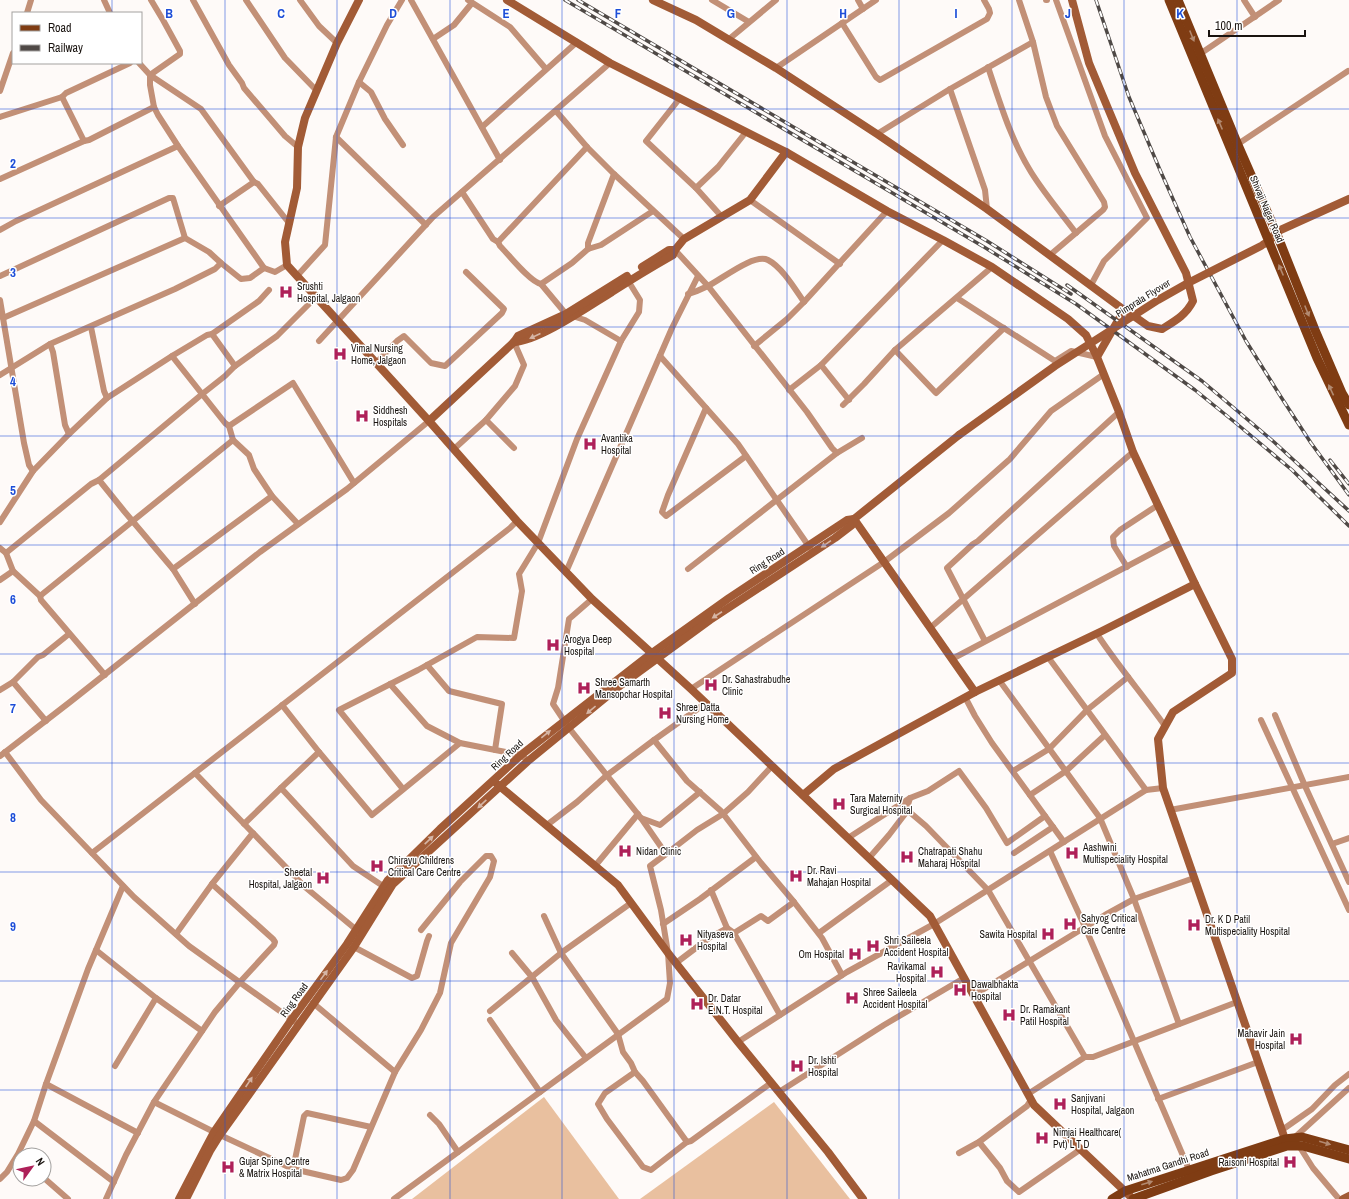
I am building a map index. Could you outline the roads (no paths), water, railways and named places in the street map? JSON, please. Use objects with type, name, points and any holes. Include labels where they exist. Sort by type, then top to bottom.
[{"type":"main road","points":[[359,0],[337,43],[305,118],[298,147],[297,188],[285,242],[287,264],[430,421],[517,521],[592,599],[692,689],[930,916],[1034,1105],[1133,1199],[1191,1174]]},
{"type":"main road","points":[[507,0],[610,63],[786,152],[887,211],[992,267],[1068,319],[1086,335],[1104,374],[1133,452],[1232,660],[1232,673],[1173,712],[1165,726],[1158,739],[1163,788],[1284,1138]]},
{"type":"main road","points":[[653,0],[696,20],[776,68],[877,134],[987,209],[1124,310],[1148,326],[1162,329],[1179,319],[1189,310],[1193,301],[1186,273],[1135,173],[1089,64],[1072,0]]},
{"type":"main road","name":"Shivaji Nagar Road","points":[[1169,0],[1196,57],[1234,147],[1276,232],[1315,330],[1342,393],[1349,405]]},
{"type":"main road","name":"Shivaji Nagar Road","points":[[1178,0],[1196,57]]},
{"type":"main road","name":"Shivaji Nagar Road","points":[[1234,147],[1265,244],[1349,424]]},
{"type":"main road","points":[[430,421],[514,342],[518,336],[570,315],[669,250],[675,250],[684,239],[750,200],[786,152]]},
{"type":"main road","points":[[1276,232],[1349,199]]},
{"type":"main road","name":"Pimprala Flyover","points":[[959,435],[1055,366],[1158,300],[1265,244],[1276,232]]},
{"type":"main road","points":[[1097,357],[1124,310]]},
{"type":"main road","name":"Ring Road","points":[[179,1199],[205,1149],[295,1022],[347,944],[359,932],[386,889],[388,880],[440,829],[521,755],[563,720],[654,655],[729,598],[811,549],[847,520],[854,518],[959,435]]},
{"type":"main road","points":[[854,518],[975,692]]},
{"type":"main road","points":[[803,795],[834,768],[975,692],[1097,634],[1195,584]]},
{"type":"main road","points":[[386,889],[501,787],[528,761],[621,685],[654,655]]},
{"type":"main road","points":[[494,781],[618,885],[668,953],[738,1042],[828,1152],[863,1199]]},
{"type":"main road","points":[[295,1022],[313,1003],[354,947],[359,932]]},
{"type":"main road","points":[[186,1199],[217,1134]]},
{"type":"main road","name":"Mahatma Gandhi Road","points":[[1112,1199],[1125,1191],[1191,1174],[1284,1138],[1297,1142],[1302,1137],[1349,1150]]},
{"type":"main road","points":[[1297,1142],[1303,1146],[1349,1159]]},
{"type":"main road","points":[[1343,1199],[1349,1196]]},
{"type":"street","points":[[27,12],[31,0]]},
{"type":"street","points":[[104,0],[110,12]]},
{"type":"street","points":[[150,75],[180,54],[180,51],[151,0]]},
{"type":"street","points":[[193,0],[229,65],[244,88],[285,136],[298,147]]},
{"type":"street","points":[[246,0],[285,58],[317,91]]},
{"type":"street","points":[[300,0],[319,26],[337,43]]},
{"type":"street","points":[[297,276],[325,245],[336,137],[359,82],[387,25],[402,0]]},
{"type":"street","points":[[411,0],[500,160]]},
{"type":"street","points":[[712,0],[749,22]]},
{"type":"street","points":[[764,0],[773,2]]},
{"type":"street","points":[[858,0],[863,9]]},
{"type":"street","points":[[776,68],[876,0]]},
{"type":"street","points":[[842,23],[876,78],[880,80],[987,18],[990,13],[984,0]]},
{"type":"street","points":[[1019,0],[1033,42],[1046,97],[1057,126],[1104,202],[1105,207],[1076,234],[1050,255]]},
{"type":"street","points":[[1056,0],[1105,136],[1147,218],[1104,261],[1091,285]]},
{"type":"street","points":[[1244,0],[1255,17]]},
{"type":"street","points":[[1196,57],[1280,0]]},
{"type":"street","points":[[433,39],[454,26],[470,1],[510,27],[546,70]]},
{"type":"street","points":[[728,40],[773,2]]},
{"type":"street","points":[[482,127],[577,42]]},
{"type":"street","points":[[877,134],[950,88],[1033,42]]},
{"type":"street","points":[[0,91],[12,56]]},
{"type":"street","points":[[319,341],[426,225],[610,63]]},
{"type":"street","points":[[0,117],[62,96],[128,64]]},
{"type":"street","points":[[140,64],[150,75],[201,109],[254,182],[258,184],[289,223]]},
{"type":"street","points":[[988,67],[1008,126],[1019,150],[1031,172],[1076,234]]},
{"type":"street","points":[[1234,147],[1348,71]]},
{"type":"street","points":[[150,75],[150,85],[154,107],[178,146],[219,206],[264,268],[275,272],[287,264]]},
{"type":"street","points":[[359,82],[371,92],[403,145]]},
{"type":"street","points":[[950,88],[985,190],[987,209]]},
{"type":"street","points":[[62,96],[84,141]]},
{"type":"street","points":[[680,98],[646,141],[696,188],[722,217]]},
{"type":"street","points":[[0,179],[89,140],[154,107]]},
{"type":"street","points":[[556,111],[587,147],[684,239]]},
{"type":"street","points":[[696,188],[718,167],[746,132]]},
{"type":"street","points":[[336,137],[426,225]]},
{"type":"street","points":[[0,230],[16,221],[178,146]]},
{"type":"street","points":[[498,242],[587,147]]},
{"type":"street","points":[[588,250],[588,243],[614,174]]},
{"type":"street","points":[[219,206],[254,182]]},
{"type":"street","points":[[462,192],[493,239],[498,242],[525,272],[538,284],[541,284],[570,315],[586,320],[621,341]]},
{"type":"street","points":[[0,276],[169,198],[173,198],[185,238],[209,252],[241,278],[250,278],[264,268]]},
{"type":"street","points":[[750,200],[840,264]]},
{"type":"street","points":[[541,284],[588,250],[601,245],[654,211]]},
{"type":"street","points":[[754,346],[787,319],[804,302],[887,211]]},
{"type":"street","points":[[3,318],[185,238]]},
{"type":"street","points":[[790,390],[821,366],[943,240]]},
{"type":"street","points":[[675,250],[708,286],[807,412],[837,453]]},
{"type":"street","points":[[688,294],[708,286],[751,261],[763,258],[769,260],[778,267],[804,302]]},
{"type":"street","points":[[0,375],[50,344],[175,289],[215,269],[221,263]]},
{"type":"street","points":[[843,406],[895,350],[992,267]]},
{"type":"street","points":[[376,363],[397,341],[404,336],[431,363],[445,366],[502,312],[504,309],[466,272]]},
{"type":"street","points":[[566,572],[660,356],[688,294],[698,276]]},
{"type":"street","points":[[403,789],[339,710],[428,665],[478,637],[514,638],[522,591],[519,574],[538,543],[577,439],[621,341],[639,312],[640,300],[627,279]]},
{"type":"street","points":[[0,522],[33,471],[107,398],[172,356],[207,335],[212,334],[259,301],[269,290]]},
{"type":"street","points":[[6,553],[91,484],[99,480],[225,376],[235,366],[277,336],[316,297]]},
{"type":"street","points":[[957,298],[1055,361],[1071,351],[1097,357]]},
{"type":"street","points":[[0,300],[24,443],[29,465],[33,471]]},
{"type":"street","points":[[91,327],[104,391],[107,398]]},
{"type":"street","points":[[895,350],[936,394],[1004,328]]},
{"type":"street","points":[[212,334],[235,366]]},
{"type":"street","points":[[454,449],[486,420],[515,386],[524,365],[514,342]]},
{"type":"street","points":[[50,344],[54,352],[65,425],[69,434]]},
{"type":"street","points":[[172,356],[201,395],[225,424],[229,426],[233,440],[248,455],[254,470],[272,496],[298,524]]},
{"type":"street","points":[[660,356],[738,444],[811,549]]},
{"type":"street","points":[[821,366],[849,400]]},
{"type":"street","points":[[692,689],[884,562],[949,512],[1010,459],[1051,411],[1104,374]]},
{"type":"street","points":[[229,426],[292,383],[354,483]]},
{"type":"street","points":[[706,408],[662,512],[666,516],[746,456]]},
{"type":"street","points":[[985,642],[947,568],[1119,412]]},
{"type":"street","points":[[486,420],[514,448]]},
{"type":"street","points":[[295,1022],[189,946],[134,897],[41,800],[3,754],[260,552],[354,483],[430,421]]},
{"type":"street","points":[[688,569],[837,453],[862,438]]},
{"type":"street","points":[[40,596],[233,440]]},
{"type":"street","points":[[930,628],[1133,452]]},
{"type":"street","points":[[99,480],[173,569],[195,604]]},
{"type":"street","points":[[173,569],[272,496]]},
{"type":"street","points":[[1127,567],[1114,546],[1113,537],[1120,530],[1158,505]]},
{"type":"street","points":[[92,853],[510,528],[517,521]]},
{"type":"street","points":[[952,659],[1175,541]]},
{"type":"street","points":[[0,548],[6,553],[13,571],[40,596],[69,634],[105,675]]},
{"type":"street","points":[[0,580],[13,571]]},
{"type":"street","points":[[592,599],[569,619],[558,688],[553,704],[569,728],[639,816],[666,854]]},
{"type":"street","points":[[0,690],[13,682],[38,657],[43,655],[69,634]]},
{"type":"street","points":[[1097,634],[1112,657],[1149,703],[1165,726]]},
{"type":"street","points":[[1048,657],[1146,790]]},
{"type":"street","points":[[428,665],[449,691],[502,704],[495,750]]},
{"type":"street","points":[[1013,771],[1049,749],[1087,710],[1128,677]]},
{"type":"street","points":[[999,680],[1100,818],[1134,899],[1179,1024]]},
{"type":"street","points":[[13,682],[46,721]]},
{"type":"street","points":[[390,684],[428,726],[460,743],[521,755],[528,761]]},
{"type":"street","points":[[966,697],[975,716],[992,743],[1064,842]]},
{"type":"street","points":[[546,825],[577,802],[606,776],[706,703]]},
{"type":"street","points":[[282,705],[372,815],[460,743]]},
{"type":"street","points":[[1275,715],[1305,786],[1349,882]]},
{"type":"street","points":[[1261,720],[1294,788],[1349,910]]},
{"type":"street","points":[[1030,795],[1066,772],[1105,735]]},
{"type":"street","points":[[654,740],[687,781],[723,814],[756,857],[819,933],[842,975]]},
{"type":"street","points":[[244,824],[319,752]]},
{"type":"street","points":[[394,1199],[667,999],[670,983],[668,953],[650,866],[697,830],[723,814],[748,792],[772,766]]},
{"type":"street","points":[[848,838],[910,798],[928,791],[959,771],[986,808],[1007,843],[1045,816]]},
{"type":"street","points":[[195,773],[305,887],[359,932]]},
{"type":"street","points":[[1170,810],[1349,777]]},
{"type":"street","points":[[281,788],[353,866],[386,889]]},
{"type":"street","points":[[738,1042],[842,975],[934,924],[1146,790],[1163,788]]},
{"type":"street","points":[[639,816],[660,825],[700,792]]},
{"type":"street","points":[[869,858],[905,814],[910,798]]},
{"type":"street","points":[[906,809],[926,826],[988,890],[1085,1057]]},
{"type":"street","points":[[595,866],[639,816]]},
{"type":"street","points":[[1014,853],[1053,827]]},
{"type":"street","points":[[176,934],[212,884],[253,833]]},
{"type":"street","points":[[1332,844],[1349,838]]},
{"type":"street","points":[[1050,851],[1085,927],[1191,1174]]},
{"type":"street","points":[[154,1102],[217,1134],[293,1169],[341,1180],[347,1178],[353,1170],[395,1072],[421,1030],[440,993],[451,943],[490,877],[494,861],[491,856],[486,856],[460,882],[421,930]]},
{"type":"street","points":[[663,924],[756,857]]},
{"type":"street","points":[[974,995],[1085,927],[1134,899],[1194,878]]},
{"type":"street","points":[[819,933],[892,880]]},
{"type":"street","points":[[106,1199],[126,1155],[154,1102],[215,1012],[240,982],[274,946],[275,942],[212,884]]},
{"type":"street","points":[[23,1147],[34,1121],[88,969],[124,886]]},
{"type":"street","points":[[711,890],[727,928],[734,933],[780,1015]]},
{"type":"street","points":[[734,933],[761,916],[768,921],[794,902]]},
{"type":"street","points":[[490,1011],[561,953],[631,903]]},
{"type":"street","points":[[544,916],[561,953],[618,1034],[623,1052],[631,1063],[635,1072],[687,1142]]},
{"type":"street","points":[[676,963],[709,938],[727,928]]},
{"type":"street","points":[[354,947],[412,978],[415,978],[417,976],[429,936]]},
{"type":"street","points":[[96,950],[156,998],[202,1031]]},
{"type":"street","points":[[512,953],[532,977],[556,1020],[586,1058]]},
{"type":"street","points":[[779,1092],[884,1025],[964,978]]},
{"type":"street","points":[[115,1066],[156,998]]},
{"type":"street","points":[[959,1153],[979,1142],[1027,1106],[1030,1097],[1085,1057],[1093,1057],[1237,1002]]},
{"type":"street","points":[[313,1003],[395,1072]]},
{"type":"street","points":[[490,1020],[540,1092]]},
{"type":"street","points":[[1158,1099],[1258,1062]]},
{"type":"street","points":[[635,1072],[605,1093],[598,1104],[607,1119],[643,1167],[651,1170],[687,1142],[692,1141],[771,1083]]},
{"type":"street","points":[[1284,1138],[1335,1084],[1349,1074]]},
{"type":"street","points":[[46,1084],[138,1133]]},
{"type":"street","points":[[1339,1199],[1313,1168],[1297,1142],[1349,1088]]},
{"type":"street","points":[[293,1169],[304,1116],[307,1113],[371,1128]]},
{"type":"street","points":[[430,1115],[439,1124],[458,1152]]},
{"type":"street","points":[[34,1121],[114,1182]]},
{"type":"street","points":[[979,1142],[1000,1168],[1007,1181],[1019,1192],[1081,1149]]},
{"type":"street","points":[[0,1179],[12,1165]]},
{"type":"street","points":[[52,1185],[68,1199]]},
{"type":"railway","points":[[565,0],[984,247],[1076,304],[1195,390],[1237,424],[1292,470],[1349,526]]},
{"type":"railway","points":[[578,0],[987,241],[1071,294]]},
{"type":"railway","points":[[1096,0],[1129,97],[1190,237],[1246,341],[1311,443],[1349,495]]},
{"type":"railway","points":[[1067,285],[1202,381],[1274,442],[1349,511]]},
{"type":"railway","points":[[1330,460],[1349,484]]},
{"type":"place","name":"Srushti Hospital, Jalgaon","points":[[286,292]]},
{"type":"place","name":"Vimal Nursing Home, Jalgaon","points":[[340,354]]},
{"type":"place","name":"Siddhesh Hospitals","points":[[362,416]]},
{"type":"place","name":"Avantika Hospital","points":[[590,444]]},
{"type":"place","name":"Arogya Deep Hospital","points":[[553,645]]},
{"type":"place","name":"Dr. Sahastrabudhe Clinic","points":[[711,685]]},
{"type":"place","name":"Shree Samarth Mansopchar Hospital","points":[[584,688]]},
{"type":"place","name":"Shree Datta Nursing Home","points":[[665,713]]},
{"type":"place","name":"Tara Maternity Surgical Hospital","points":[[839,804]]},
{"type":"place","name":"Nidan Clinic","points":[[625,851]]},
{"type":"place","name":"Aashwini Multispeciality Hospital","points":[[1072,853]]},
{"type":"place","name":"Chatrapati Shahu Maharaj Hospital","points":[[907,857]]},
{"type":"place","name":"Chirayu Childrens Critical Care Centre","points":[[377,866]]},
{"type":"place","name":"Dr. Ravi Mahajan Hospital","points":[[796,876]]},
{"type":"place","name":"Sheetal Hospital, Jalgaon","points":[[323,878]]},
{"type":"place","name":"Sahyog Critical Care Centre","points":[[1070,924]]},
{"type":"place","name":"Dr. K D Patil Multispeciality Hospital","points":[[1194,925]]},
{"type":"place","name":"Sawita Hospital","points":[[1048,934]]},
{"type":"place","name":"Nityaseva Hospital","points":[[686,940]]},
{"type":"place","name":"Shri Saileela Accident Hospital","points":[[873,946]]},
{"type":"place","name":"Om Hospital","points":[[855,954]]},
{"type":"place","name":"Ravikamal Hospital","points":[[937,972]]},
{"type":"place","name":"Dawalbhakta Hospital","points":[[960,990]]},
{"type":"place","name":"Shree Saileela Accident Hospital","points":[[852,998]]},
{"type":"place","name":"Dr. Datar E.N.T. Hospital","points":[[697,1004]]},
{"type":"place","name":"Dr. Ramakant Patil Hospital","points":[[1009,1015]]},
{"type":"place","name":"Mahavir Jain Hospital","points":[[1296,1039]]},
{"type":"place","name":"Dr. Ishti Hospital","points":[[797,1066]]},
{"type":"place","name":"Sanjivani Hospital, Jalgaon","points":[[1060,1104]]},
{"type":"place","name":"Nimjai Healthcare( Pvt) L T D","points":[[1042,1138]]},
{"type":"place","name":"Raisoni Hospital","points":[[1290,1162]]},
{"type":"place","name":"Gujar Spine Centre & Matrix Hospital","points":[[228,1167]]}]
